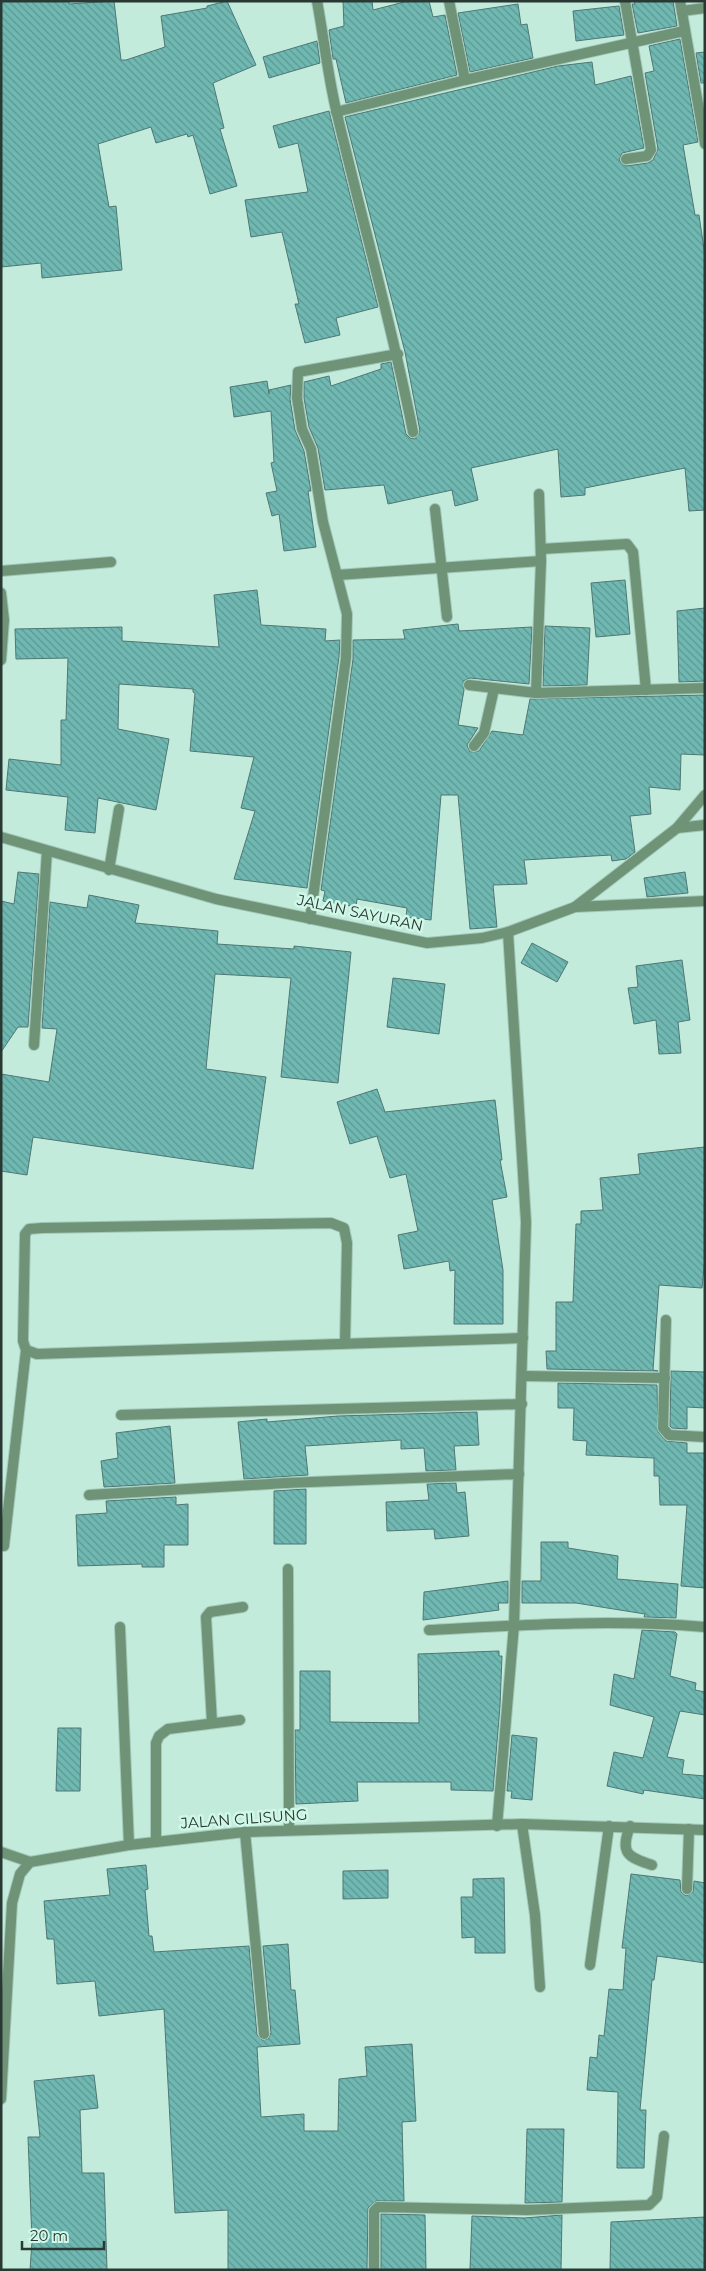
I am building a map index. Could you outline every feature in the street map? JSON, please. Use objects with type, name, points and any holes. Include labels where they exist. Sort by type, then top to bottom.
[{"type":"street","points":[[317,1],[336,112],[373,265],[398,354],[413,432]]},
{"type":"street","points":[[448,1],[465,80]]},
{"type":"street","points":[[626,1],[651,150],[647,156],[626,159]]},
{"type":"street","points":[[705,8],[681,6],[705,144]]},
{"type":"street","points":[[336,112],[465,80],[684,31]]},
{"type":"street","points":[[310,919],[346,658],[347,614],[324,522],[311,449],[302,429],[297,398],[298,372],[398,354]]},
{"type":"street","points":[[536,693],[541,560],[539,494]]},
{"type":"street","points":[[435,509],[448,617]]},
{"type":"street","points":[[541,549],[627,544],[633,552],[646,690]]},
{"type":"street","points":[[337,575],[541,560]]},
{"type":"street","points":[[1,572],[111,562]]},
{"type":"street","points":[[1,593],[4,620],[1,660]]},
{"type":"street","points":[[469,685],[536,693],[705,688]]},
{"type":"street","points":[[474,746],[484,733],[494,689]]},
{"type":"street","name":"JALAN SAYURAN","points":[[1,837],[109,870],[216,899],[427,943],[482,938],[508,932],[575,907],[677,828],[705,795]]},
{"type":"street","points":[[109,870],[119,809]]},
{"type":"street","points":[[677,828],[705,825]]},
{"type":"street","points":[[34,1045],[47,851]]},
{"type":"street","points":[[575,907],[705,901]]},
{"type":"street","points":[[497,1826],[514,1625],[526,1222],[508,932]]},
{"type":"street","points":[[4,1546],[26,1350],[22,1341],[25,1234],[29,1229],[52,1227],[330,1223],[344,1228],[347,1243],[345,1344]]},
{"type":"street","points":[[666,1320],[663,1428],[668,1435],[705,1437]]},
{"type":"street","points":[[26,1350],[37,1354],[523,1338]]},
{"type":"street","points":[[522,1376],[665,1378]]},
{"type":"street","points":[[121,1415],[522,1404]]},
{"type":"street","points":[[89,1495],[285,1483],[518,1474]]},
{"type":"street","points":[[288,1569],[289,1830]]},
{"type":"street","points":[[212,1723],[206,1617],[210,1612],[243,1608]]},
{"type":"street","points":[[429,1630],[514,1625],[668,1625],[705,1627]]},
{"type":"street","points":[[120,1627],[129,1845]]},
{"type":"street","points":[[156,1842],[156,1743],[159,1736],[168,1729],[240,1720]]},
{"type":"street","points":[[522,1824],[534,1906],[540,1987]]},
{"type":"street","name":"JALAN CILISUNG","points":[[30,1862],[129,1845],[245,1832],[522,1824],[630,1826],[705,1830]]},
{"type":"street","points":[[590,1965],[609,1826]]},
{"type":"street","points":[[630,1826],[624,1842],[628,1855],[634,1860],[652,1865]]},
{"type":"street","points":[[687,1889],[689,1829]]},
{"type":"street","points":[[245,1832],[264,2034]]},
{"type":"street","points":[[1,1852],[30,1862],[20,1874],[12,1903],[4,2003],[1,2100]]},
{"type":"street","points":[[374,2270],[374,2212],[378,2207],[413,2206],[527,2210],[649,2205],[657,2197],[664,2136]]},
{"type":"building","points":[[1,1],[69,1],[69,4],[114,1],[121,60],[126,60],[165,47],[161,16],[207,8],[207,6],[227,1],[256,65],[213,83],[224,128],[220,129],[237,186],[210,194],[193,135],[188,137],[187,134],[156,143],[151,127],[98,144],[109,207],[116,206],[122,270],[42,278],[41,263],[1,267]]},
{"type":"building","points":[[343,1],[372,1],[373,10],[408,1],[429,1],[433,17],[445,15],[457,75],[346,103],[336,59],[333,59],[329,30],[344,26]]},
{"type":"building","points":[[634,1],[673,1],[677,26],[638,33],[632,4],[635,4]]},
{"type":"building","points":[[518,4],[521,25],[527,24],[533,58],[470,72],[458,13]]},
{"type":"building","points":[[619,6],[624,35],[576,41],[573,11]]},
{"type":"building","points":[[680,39],[698,142],[683,145],[695,215],[699,215],[705,256],[705,510],[689,511],[685,468],[585,488],[585,495],[561,497],[558,449],[471,468],[478,500],[455,506],[452,490],[388,504],[384,485],[325,490],[318,448],[309,427],[304,398],[304,382],[329,376],[331,386],[381,369],[381,364],[391,362],[406,434],[410,438],[415,439],[420,431],[405,352],[345,117],[558,66],[592,62],[595,85],[631,76],[644,148],[622,153],[619,160],[626,166],[648,163],[653,160],[658,149],[645,73],[654,71],[649,46]]},
{"type":"building","points":[[317,41],[320,63],[269,78],[263,57]]},
{"type":"building","points":[[705,52],[705,83],[701,83],[696,53]]},
{"type":"building","points":[[329,111],[378,307],[336,318],[340,335],[305,343],[295,304],[299,304],[282,232],[251,237],[245,200],[308,192],[298,143],[279,148],[273,126]]},
{"type":"building","points":[[267,381],[269,394],[269,390],[291,385],[290,399],[295,430],[304,451],[311,491],[308,491],[316,547],[284,551],[279,514],[272,516],[266,493],[277,491],[271,463],[274,462],[271,411],[234,417],[230,387]]},
{"type":"building","points":[[625,580],[630,634],[596,637],[591,583]]},
{"type":"building","points":[[257,590],[261,625],[326,629],[325,641],[340,640],[307,888],[234,879],[255,811],[241,808],[254,757],[190,751],[195,693],[193,689],[119,684],[118,729],[169,739],[156,810],[98,798],[95,833],[65,830],[68,797],[6,790],[9,759],[61,765],[61,720],[66,720],[68,658],[16,659],[15,629],[122,627],[122,641],[219,647],[214,595]]},
{"type":"building","points":[[705,608],[705,681],[679,682],[677,611]]},
{"type":"building","points":[[458,624],[459,631],[532,627],[529,684],[470,678],[463,681],[464,690],[458,725],[478,728],[467,745],[470,752],[479,751],[492,731],[523,735],[530,699],[705,695],[705,755],[681,754],[680,790],[649,787],[651,814],[630,816],[635,852],[626,859],[612,861],[611,855],[524,860],[527,884],[493,885],[497,927],[470,929],[458,795],[441,795],[431,920],[406,917],[407,908],[357,899],[356,907],[323,901],[325,891],[321,890],[353,659],[353,640],[405,639],[403,630]]},
{"type":"building","points":[[545,626],[590,628],[587,685],[543,686]]},
{"type":"building","points":[[18,872],[39,874],[28,1027],[18,1027],[1,1052],[1,901],[14,904]]},
{"type":"building","points":[[685,872],[688,893],[647,897],[644,878]]},
{"type":"building","points":[[89,895],[139,905],[135,923],[218,931],[217,944],[294,949],[294,946],[351,952],[338,1083],[281,1077],[291,978],[215,974],[206,1069],[266,1077],[253,1169],[33,1137],[27,1175],[1,1171],[1,1074],[49,1082],[57,1029],[42,1028],[50,902],[87,908]]},
{"type":"building","points":[[532,943],[568,962],[557,982],[521,963]]},
{"type":"building","points":[[682,960],[690,1020],[678,1022],[681,1053],[659,1054],[656,1020],[634,1024],[628,988],[638,987],[636,966]]},
{"type":"building","points":[[393,978],[445,984],[439,1034],[387,1027]]},
{"type":"building","points":[[377,1089],[385,1112],[495,1100],[502,1160],[500,1160],[507,1197],[492,1200],[503,1270],[503,1324],[454,1324],[455,1270],[450,1271],[449,1261],[404,1269],[398,1235],[418,1231],[406,1174],[390,1178],[377,1136],[350,1144],[337,1102]]},
{"type":"building","points":[[705,1147],[705,1258],[702,1288],[659,1285],[653,1370],[658,1371],[547,1369],[546,1351],[556,1351],[556,1302],[573,1302],[576,1224],[581,1224],[581,1211],[603,1210],[600,1178],[640,1174],[638,1154]]},
{"type":"building","points":[[671,1371],[705,1372],[705,1408],[687,1407],[687,1429],[672,1428],[670,1426]]},
{"type":"building","points":[[558,1383],[657,1385],[658,1432],[666,1441],[687,1443],[687,1453],[705,1453],[705,1588],[681,1586],[687,1505],[660,1505],[659,1476],[654,1476],[654,1458],[586,1455],[587,1441],[573,1440],[574,1408],[558,1408]]},
{"type":"building","points":[[477,1412],[479,1445],[454,1446],[456,1470],[426,1471],[424,1448],[401,1449],[401,1440],[305,1446],[308,1475],[244,1479],[238,1422],[267,1419],[267,1422],[338,1416]]},
{"type":"building","points":[[170,1426],[175,1483],[104,1487],[101,1461],[118,1458],[116,1433]]},
{"type":"building","points":[[456,1483],[457,1493],[465,1492],[469,1536],[435,1539],[434,1529],[387,1531],[386,1502],[429,1500],[427,1484]]},
{"type":"building","points":[[306,1489],[306,1544],[274,1544],[274,1491]]},
{"type":"building","points":[[176,1497],[176,1505],[188,1504],[188,1545],[164,1545],[164,1567],[142,1567],[142,1564],[78,1566],[76,1515],[107,1513],[106,1501]]},
{"type":"building","points":[[541,1542],[568,1542],[568,1548],[618,1556],[617,1579],[678,1584],[676,1618],[644,1617],[645,1614],[576,1603],[522,1603],[522,1581],[541,1581]]},
{"type":"building","points":[[508,1581],[508,1603],[498,1603],[499,1610],[423,1620],[424,1592]]},
{"type":"building","points":[[642,1630],[675,1632],[677,1634],[670,1676],[696,1683],[695,1690],[705,1692],[705,1715],[680,1711],[667,1757],[684,1760],[682,1774],[705,1776],[705,1799],[644,1790],[643,1794],[607,1786],[614,1752],[643,1758],[654,1717],[610,1705],[614,1674],[634,1679]]},
{"type":"building","points":[[499,1651],[499,1656],[502,1656],[500,1706],[493,1791],[451,1790],[451,1782],[357,1782],[358,1801],[296,1804],[295,1730],[300,1730],[300,1671],[330,1671],[330,1722],[419,1723],[418,1654]]},
{"type":"building","points":[[58,1728],[81,1728],[80,1791],[56,1791]]},
{"type":"building","points":[[512,1735],[537,1738],[532,1800],[511,1798],[512,1791],[507,1791]]},
{"type":"building","points":[[146,1865],[148,1889],[145,1890],[149,1936],[152,1936],[154,1952],[249,1946],[257,2035],[262,2040],[268,2039],[271,2033],[263,1946],[288,1944],[291,1990],[295,1990],[300,2044],[257,2047],[261,2117],[304,2114],[304,2131],[338,2131],[339,2079],[367,2076],[365,2047],[412,2044],[416,2121],[402,2122],[404,2201],[376,2201],[368,2208],[367,2270],[228,2270],[228,2210],[175,2213],[164,2009],[99,2016],[95,1981],[57,1984],[54,1939],[47,1939],[44,1901],[110,1895],[107,1869]]},
{"type":"building","points":[[388,1870],[388,1898],[343,1899],[343,1871]]},
{"type":"building","points":[[631,1874],[680,1880],[681,1892],[686,1896],[693,1892],[694,1881],[705,1883],[705,1963],[657,1956],[654,1980],[652,1980],[640,2110],[646,2110],[644,2168],[617,2168],[618,2092],[587,2090],[590,2057],[597,2058],[599,2035],[604,2036],[609,1989],[623,1990],[626,1948],[622,1948]]},
{"type":"building","points":[[504,1878],[505,1953],[475,1953],[475,1937],[462,1938],[461,1897],[473,1897],[473,1879]]},
{"type":"building","points":[[94,2075],[98,2108],[80,2110],[82,2173],[104,2173],[107,2270],[30,2270],[32,2241],[28,2137],[40,2137],[34,2081]]},
{"type":"building","points":[[527,2129],[564,2129],[562,2202],[525,2203]]},
{"type":"building","points":[[381,2214],[425,2215],[426,2270],[381,2270]]},
{"type":"building","points":[[562,2215],[561,2270],[470,2269],[472,2216],[524,2218]]},
{"type":"building","points":[[705,2217],[705,2270],[610,2270],[611,2222]]}]
